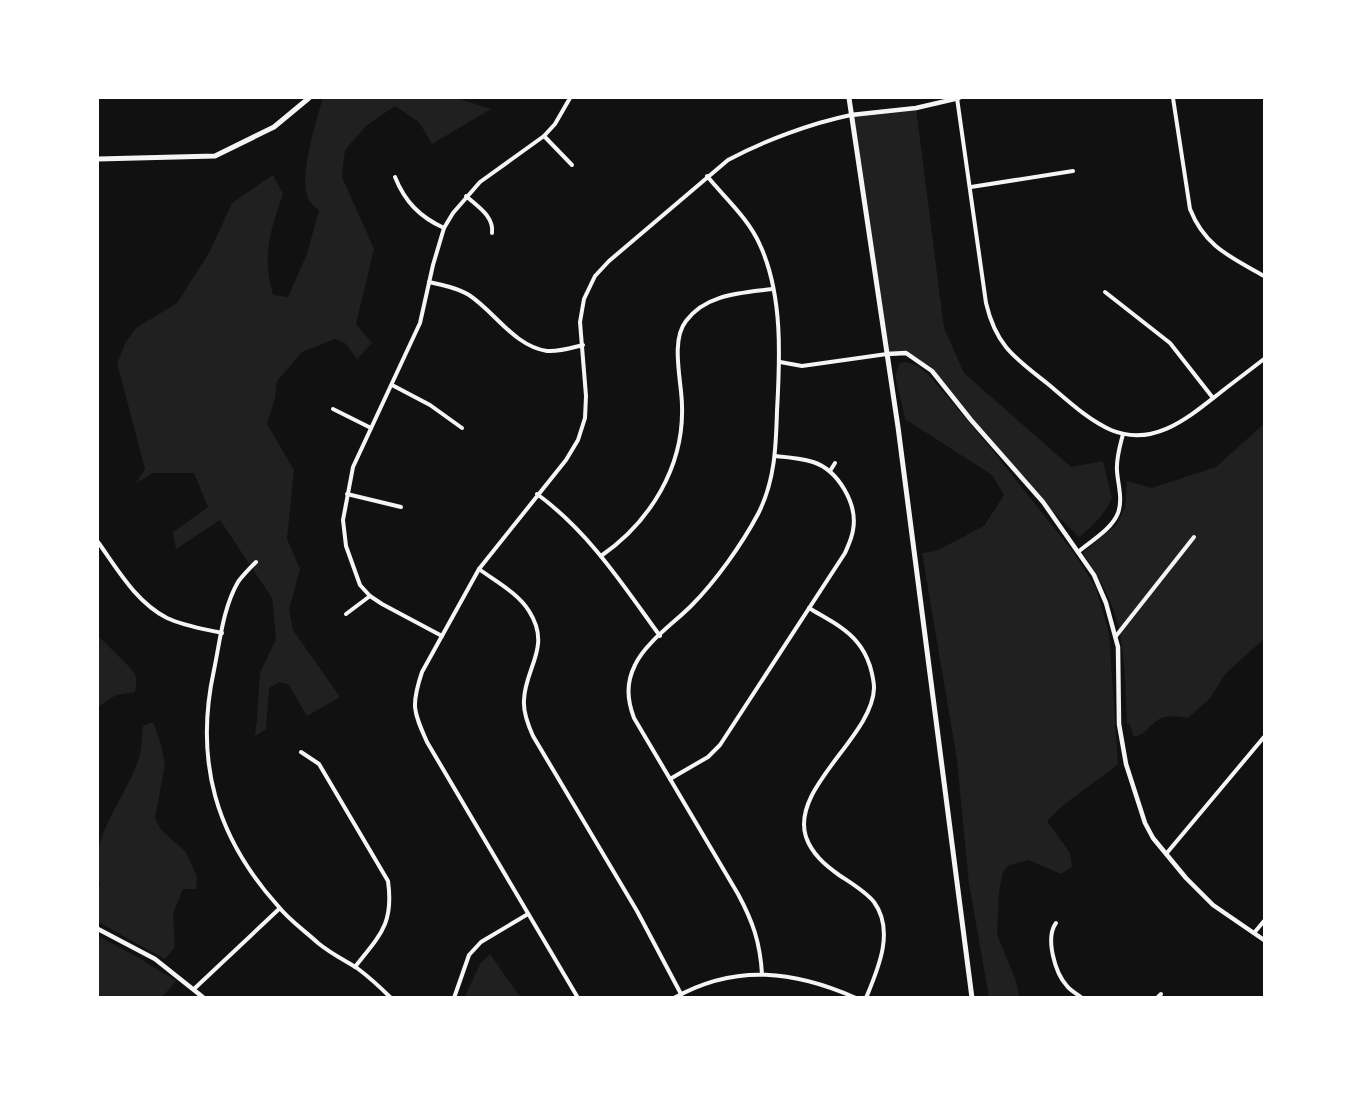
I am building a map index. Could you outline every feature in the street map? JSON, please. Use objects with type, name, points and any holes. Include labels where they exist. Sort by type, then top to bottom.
[{"type":"main road","points":[[98,159],[215,156],[274,127],[309,98]]},
{"type":"main road","points":[[849,98],[887,354],[972,998]]},
{"type":"street","points":[[442,636],[382,604],[360,585],[346,546],[343,520],[353,467],[420,323],[444,228],[466,196],[493,171],[544,136],[555,124],[570,98]]},
{"type":"street","points":[[578,998],[427,742],[413,705],[422,672],[479,569],[566,460],[578,440],[585,418],[586,396],[580,322],[584,299],[595,276],[609,261],[707,176],[728,160],[748,149],[834,118],[916,108],[958,98],[986,303],[991,323],[1000,341],[1013,356],[1096,422],[1123,434],[1145,435],[1167,430],[1189,418],[1264,359]]},
{"type":"street","points":[[1173,98],[1190,209],[1196,224],[1207,240],[1222,252],[1264,276]]},
{"type":"street","points":[[544,136],[573,165]]},
{"type":"street","points":[[970,187],[1073,171]]},
{"type":"street","points":[[707,176],[748,225],[766,260],[779,324],[780,362],[775,456],[771,478],[758,513],[717,578],[693,605],[643,653],[635,665],[629,682],[627,698],[634,718],[752,922],[761,953],[762,974]]},
{"type":"street","points":[[395,177],[401,192],[415,210],[444,228]]},
{"type":"street","points":[[466,196],[490,218],[493,226],[492,233]]},
{"type":"street","points":[[429,282],[455,288],[469,295],[532,347],[547,351],[583,345]]},
{"type":"street","points":[[601,556],[622,542],[638,525],[657,497],[675,461],[681,436],[682,406],[678,341],[684,324],[696,310],[709,301],[772,289]]},
{"type":"street","points":[[1105,292],[1170,343],[1213,398]]},
{"type":"street","points":[[780,362],[802,366],[906,353],[932,371],[971,420],[1043,502],[1094,575],[1106,603],[1119,647],[1119,724],[1126,764],[1145,823],[1153,838],[1185,878],[1213,905],[1264,940]]},
{"type":"street","points":[[1260,362],[1264,369]]},
{"type":"street","points":[[392,385],[430,405],[462,428]]},
{"type":"street","points":[[333,409],[371,428]]},
{"type":"street","points":[[1078,552],[1110,525],[1118,513],[1120,494],[1117,469],[1118,452],[1123,434]]},
{"type":"street","points":[[670,779],[708,757],[720,745],[845,553],[854,530],[852,509],[844,489],[830,471],[813,462],[775,456]]},
{"type":"street","points":[[830,471],[835,463]]},
{"type":"street","points":[[347,494],[401,507]]},
{"type":"street","points":[[537,494],[575,525],[660,636]]},
{"type":"street","points":[[1116,636],[1194,537]]},
{"type":"street","points":[[98,542],[136,594],[150,608],[169,619],[222,633]]},
{"type":"street","points":[[256,562],[239,581],[229,601],[210,687],[206,733],[207,759],[215,799],[237,850],[254,878],[279,909],[321,945],[375,981],[391,998]]},
{"type":"street","points":[[479,569],[518,598],[529,611],[536,629],[539,647],[524,700],[526,719],[533,736],[637,911],[681,994]]},
{"type":"street","points":[[346,614],[370,596]]},
{"type":"street","points":[[809,608],[857,641],[867,656],[872,674],[874,689],[868,708],[814,792],[807,807],[804,824],[806,837],[813,851],[824,864],[865,893],[875,903],[882,917],[885,931],[883,947],[866,998]]},
{"type":"street","points":[[1166,854],[1264,737]]},
{"type":"street","points":[[301,752],[319,765],[388,881],[391,902],[388,920],[355,967]]},
{"type":"street","points":[[194,989],[279,909]]},
{"type":"street","points":[[453,998],[469,956],[481,942],[528,914]]},
{"type":"street","points":[[1254,933],[1264,921]]},
{"type":"street","points":[[1056,923],[1052,929],[1052,947],[1058,972],[1067,987],[1082,998]]},
{"type":"street","points":[[98,929],[154,959],[204,998]]},
{"type":"street","points":[[674,998],[713,981],[762,974],[805,979],[825,984],[856,998]]},
{"type":"shaded area","points":[[323,98],[456,98],[491,109],[432,144],[419,122],[395,106],[366,126],[345,150],[342,177],[374,249],[356,324],[372,343],[357,359],[345,343],[335,339],[302,352],[277,381],[275,398],[267,424],[294,470],[287,539],[300,569],[289,610],[293,630],[340,697],[307,716],[288,684],[279,682],[269,688],[266,729],[255,736],[260,673],[276,639],[272,598],[220,520],[176,549],[173,532],[208,507],[194,473],[153,473],[136,483],[145,469],[117,363],[126,342],[136,328],[177,303],[209,253],[232,203],[273,175],[283,194],[271,232],[268,268],[273,295],[288,297],[307,254],[319,210],[308,197],[305,185],[307,161]]},
{"type":"shaded area","points":[[916,108],[944,328],[964,373],[1071,467],[1103,461],[1112,498],[1106,510],[1079,537],[1043,502],[932,371],[906,353],[887,354],[851,115]]},
{"type":"shaded area","points":[[900,363],[916,365],[928,374],[1074,553],[1096,588],[1109,633],[1118,764],[1063,805],[1047,821],[1070,853],[1072,867],[1061,874],[1029,860],[1009,865],[1003,872],[999,892],[997,934],[1016,981],[1019,997],[989,997],[969,884],[957,760],[922,553],[936,551],[984,526],[1004,495],[992,475],[905,419],[895,375]]},
{"type":"shaded area","points":[[1264,424],[1264,639],[1226,673],[1210,698],[1188,718],[1172,716],[1161,718],[1142,734],[1134,737],[1129,723],[1127,724],[1124,661],[1119,630],[1104,588],[1083,553],[1116,525],[1125,508],[1127,481],[1152,488],[1216,467]]},
{"type":"shaded area","points":[[98,635],[130,668],[136,680],[135,692],[116,695],[98,707]]},
{"type":"shaded area","points":[[153,722],[165,764],[155,818],[161,830],[186,852],[197,877],[196,889],[183,889],[173,914],[175,947],[165,959],[98,922],[98,887],[100,884],[96,869],[97,853],[109,820],[139,758],[143,726]]},
{"type":"shaded area","points":[[98,936],[176,981],[162,997],[98,997]]},
{"type":"shaded area","points":[[490,954],[520,997],[467,997],[466,994],[480,964]]}]
